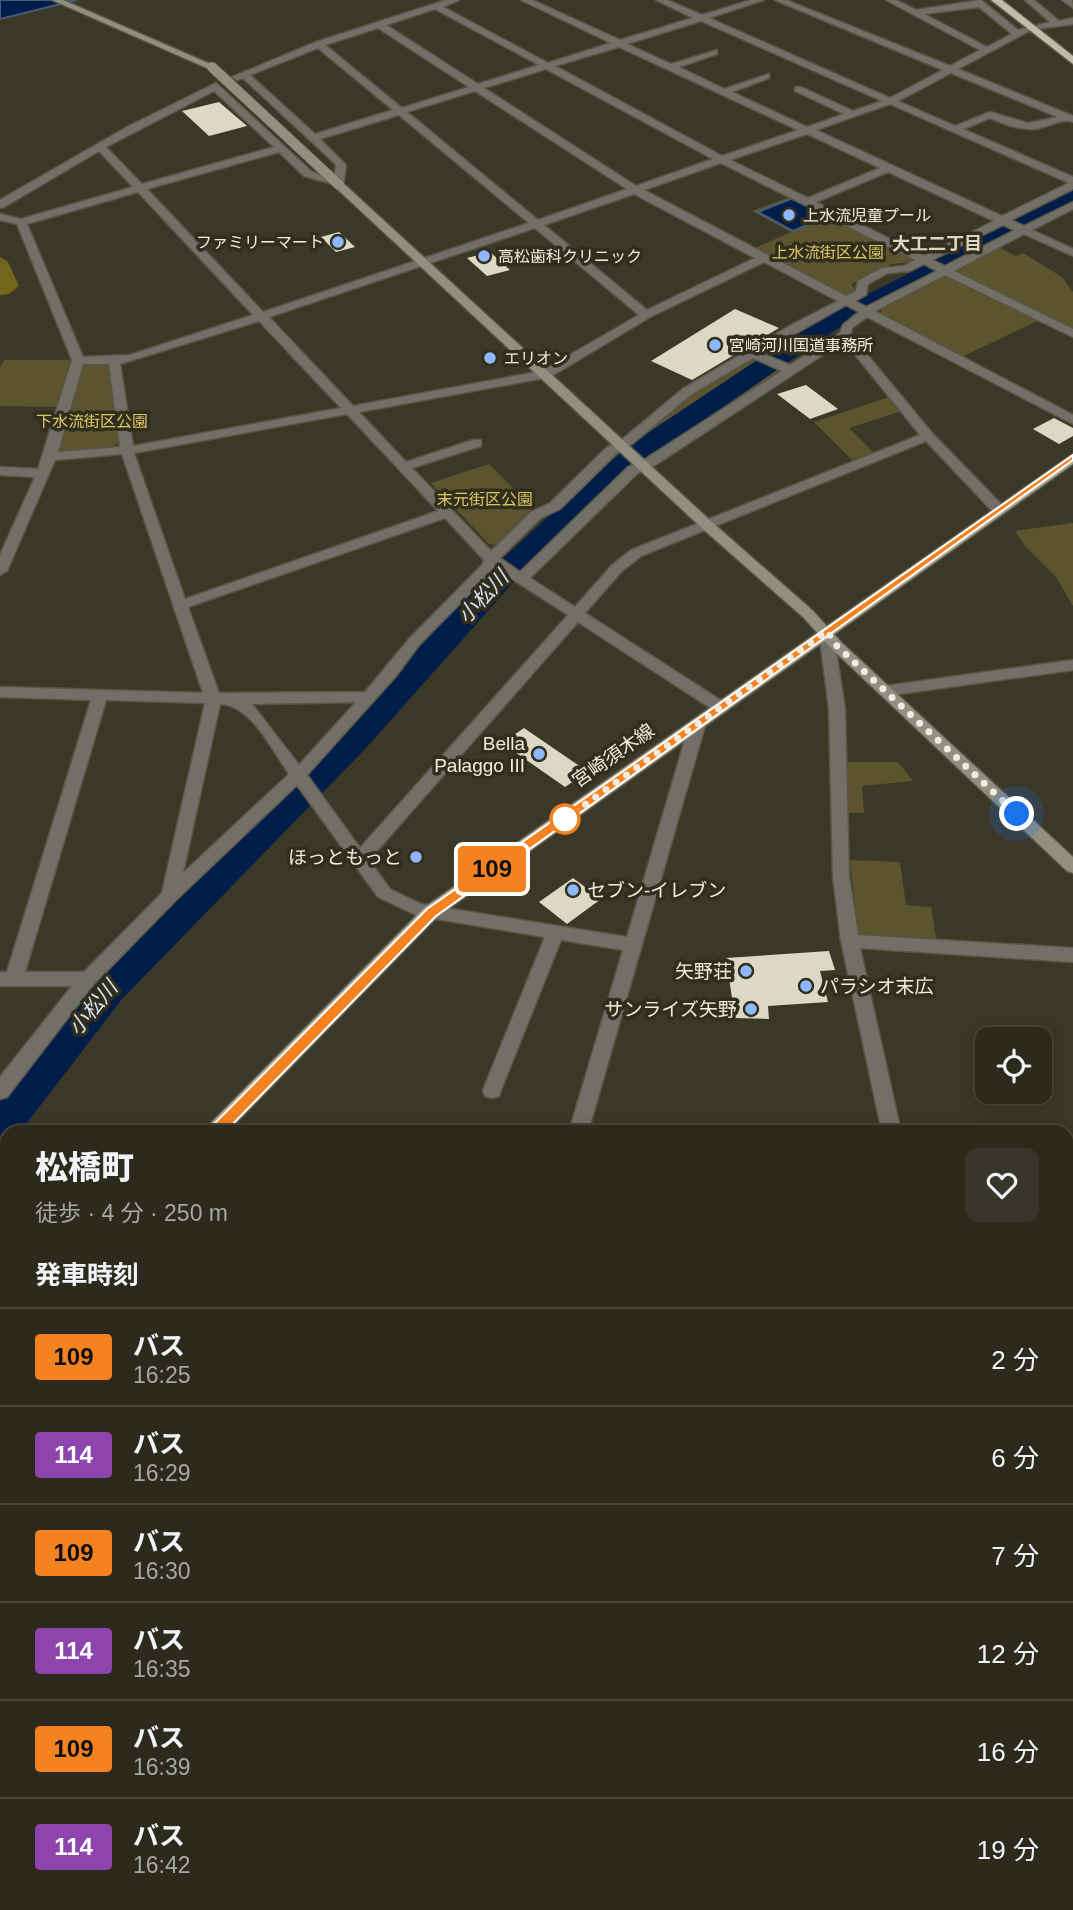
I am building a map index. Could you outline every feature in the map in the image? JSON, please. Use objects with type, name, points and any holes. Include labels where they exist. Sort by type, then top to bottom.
[{"type":"highway","points":[[996,0],[1073,50]]},
{"type":"highway","points":[[1011,0],[1035,27],[1073,61]]},
{"type":"main road","name":"宮崎須木線","points":[[222,1125],[431,912],[1073,458]]},
{"type":"street","points":[[56,0],[212,67],[708,526],[827,631],[837,646],[1073,867]]},
{"type":"street","points":[[339,185],[341,165],[314,138],[240,75],[319,44],[455,0]]},
{"type":"street","points":[[525,0],[1073,253]]},
{"type":"street","points":[[660,0],[1073,183]]},
{"type":"street","points":[[314,138],[760,0]]},
{"type":"street","points":[[779,0],[1070,118]]},
{"type":"street","points":[[890,0],[988,51]]},
{"type":"street","points":[[1029,0],[1057,23]]},
{"type":"street","points":[[1066,0],[1073,5]]},
{"type":"street","points":[[913,13],[979,2],[1019,35]]},
{"type":"street","points":[[435,6],[722,160],[1073,334]]},
{"type":"street","points":[[78,360],[114,361],[132,358],[425,263],[891,101],[1035,27],[1073,21]]},
{"type":"street","points":[[379,24],[635,190],[1073,420]]},
{"type":"street","points":[[319,44],[646,315]]},
{"type":"street","points":[[671,67],[714,52]]},
{"type":"street","points":[[724,92],[766,76]]},
{"type":"street","points":[[0,205],[100,146],[216,87],[278,149],[308,174],[339,185]]},
{"type":"street","points":[[798,89],[853,114]]},
{"type":"street","points":[[956,130],[990,115],[1014,125],[1034,127],[1070,118]]},
{"type":"street","points":[[100,146],[491,558],[720,707]]},
{"type":"street","points":[[0,217],[21,222],[278,149]]},
{"type":"street","points":[[808,202],[888,169]]},
{"type":"street","points":[[0,1091],[88,979],[170,895],[309,764],[414,642],[489,566],[491,558],[536,515],[555,506],[612,450],[623,445],[688,391],[797,326],[862,293],[862,283],[886,271],[906,269],[1073,183]]},
{"type":"street","points":[[522,578],[643,463],[845,335],[847,327],[867,312],[1073,205]]},
{"type":"street","points":[[0,571],[50,457],[78,360],[21,222]]},
{"type":"street","points":[[50,457],[127,451],[546,374],[646,315],[763,258]]},
{"type":"street","points":[[845,335],[928,436],[999,510]]},
{"type":"street","points":[[752,353],[789,369]]},
{"type":"street","points":[[114,361],[127,451],[213,699],[170,895]]},
{"type":"street","points":[[359,861],[617,568],[636,553],[928,436]]},
{"type":"street","points":[[405,466],[477,443]]},
{"type":"street","points":[[0,471],[43,473]]},
{"type":"street","points":[[181,605],[449,512]]},
{"type":"street","points":[[827,631],[837,709],[841,876],[850,941],[890,1125]]},
{"type":"street","points":[[885,691],[1073,665]]},
{"type":"street","points":[[0,692],[213,699],[369,697]]},
{"type":"street","points":[[88,979],[7,979],[100,695]]},
{"type":"street","points":[[236,699],[252,712],[384,893],[418,910],[633,946]]},
{"type":"street","points":[[581,1125],[697,726]]},
{"type":"street","points":[[492,1090],[555,933]]},
{"type":"street","points":[[850,941],[1073,955]]},
{"type":"green space","name":"上水流街区公園","points":[[790,197],[915,259],[913,262],[892,264],[851,284],[858,293],[845,296],[755,248],[791,232],[752,211]]},
{"type":"green space","points":[[998,247],[1016,256],[1023,253],[1062,277],[1073,292],[1073,327],[1069,330],[953,270]]},
{"type":"green space","points":[[944,276],[950,276],[1039,320],[962,357],[881,314],[881,309]]},
{"type":"green space","points":[[752,356],[784,370],[655,454],[638,438],[690,392]]},
{"type":"green space","name":"下水流街区公園","points":[[4,360],[70,360],[57,407],[0,406],[0,368]]},
{"type":"green space","name":"下水流街区公園","points":[[108,364],[119,442],[113,447],[60,451],[83,366]]},
{"type":"green space","points":[[889,397],[902,411],[849,428],[873,452],[852,460],[814,422]]},
{"type":"green space","name":"末元街区公園","points":[[489,464],[533,508],[497,545],[489,544],[431,483]]},
{"type":"green space","points":[[1073,523],[1073,606],[1056,577],[1025,546],[1015,531]]},
{"type":"green space","points":[[848,762],[898,762],[913,781],[862,786],[864,813],[848,813]]},
{"type":"green space","points":[[850,860],[900,862],[906,905],[931,907],[936,938],[858,935]]},
{"type":"shaded area","points":[[0,257],[8,262],[19,286],[9,294],[0,295]]},
{"type":"water","points":[[0,0],[77,0],[0,19]]},
{"type":"water","name":"上水流児童プール","points":[[793,198],[820,212],[815,215],[821,219],[793,231],[758,212]]},
{"type":"building","points":[[219,102],[247,126],[209,136],[182,111]]},
{"type":"building","name":"ファミリーマート","points":[[339,232],[355,247],[336,252],[321,237]]},
{"type":"building","points":[[490,252],[510,270],[487,276],[467,258]]},
{"type":"building","name":"宮崎河川国道事務所","points":[[735,309],[779,328],[692,380],[651,361]]},
{"type":"building","name":"宮崎河川国道事務所","points":[[806,385],[838,409],[810,419],[777,394]]},
{"type":"building","points":[[1054,418],[1073,428],[1073,436],[1059,444],[1033,429]]},
{"type":"building","name":"Bella Palaggo III","points":[[524,728],[578,765],[584,774],[565,787],[502,743]]},
{"type":"building","name":"セブン-イレブン","points":[[573,878],[601,899],[567,924],[539,902]]},
{"type":"building","points":[[829,951],[835,970],[820,971],[828,1002],[768,1006],[769,1019],[735,1018],[726,958]]},
{"type":"waterway","name":"小松川","points":[[1,1125],[108,988],[354,740],[500,578],[608,477],[662,436],[828,324],[1073,197]]},
{"type":"bus line","name":"109","points":[[222,1125],[431,912],[1073,458]]},
{"type":"place","name":"上水流児童プール","points":[[789,215]]},
{"type":"place","name":"ファミリーマート","points":[[338,242]]},
{"type":"place","name":"高松歯科クリニック","points":[[484,256]]},
{"type":"place","name":"宮崎河川国道事務所","points":[[715,345]]},
{"type":"place","name":"エリオン","points":[[490,358]]},
{"type":"place","name":"Bella Palaggo III","points":[[539,754]]},
{"type":"place","name":"ほっともっと","points":[[416,857]]},
{"type":"place","name":"セブン-イレブン","points":[[573,890]]},
{"type":"place","name":"矢野荘","points":[[746,971]]},
{"type":"place","name":"パラシオ末広","points":[[806,986]]},
{"type":"place","name":"サンライズ矢野","points":[[751,1009]]},
{"type":"district","name":"大工二丁目","points":[[937,244]]},
{"type":"route","points":[[565,819],[827,631],[837,646],[1017,814]]}]
